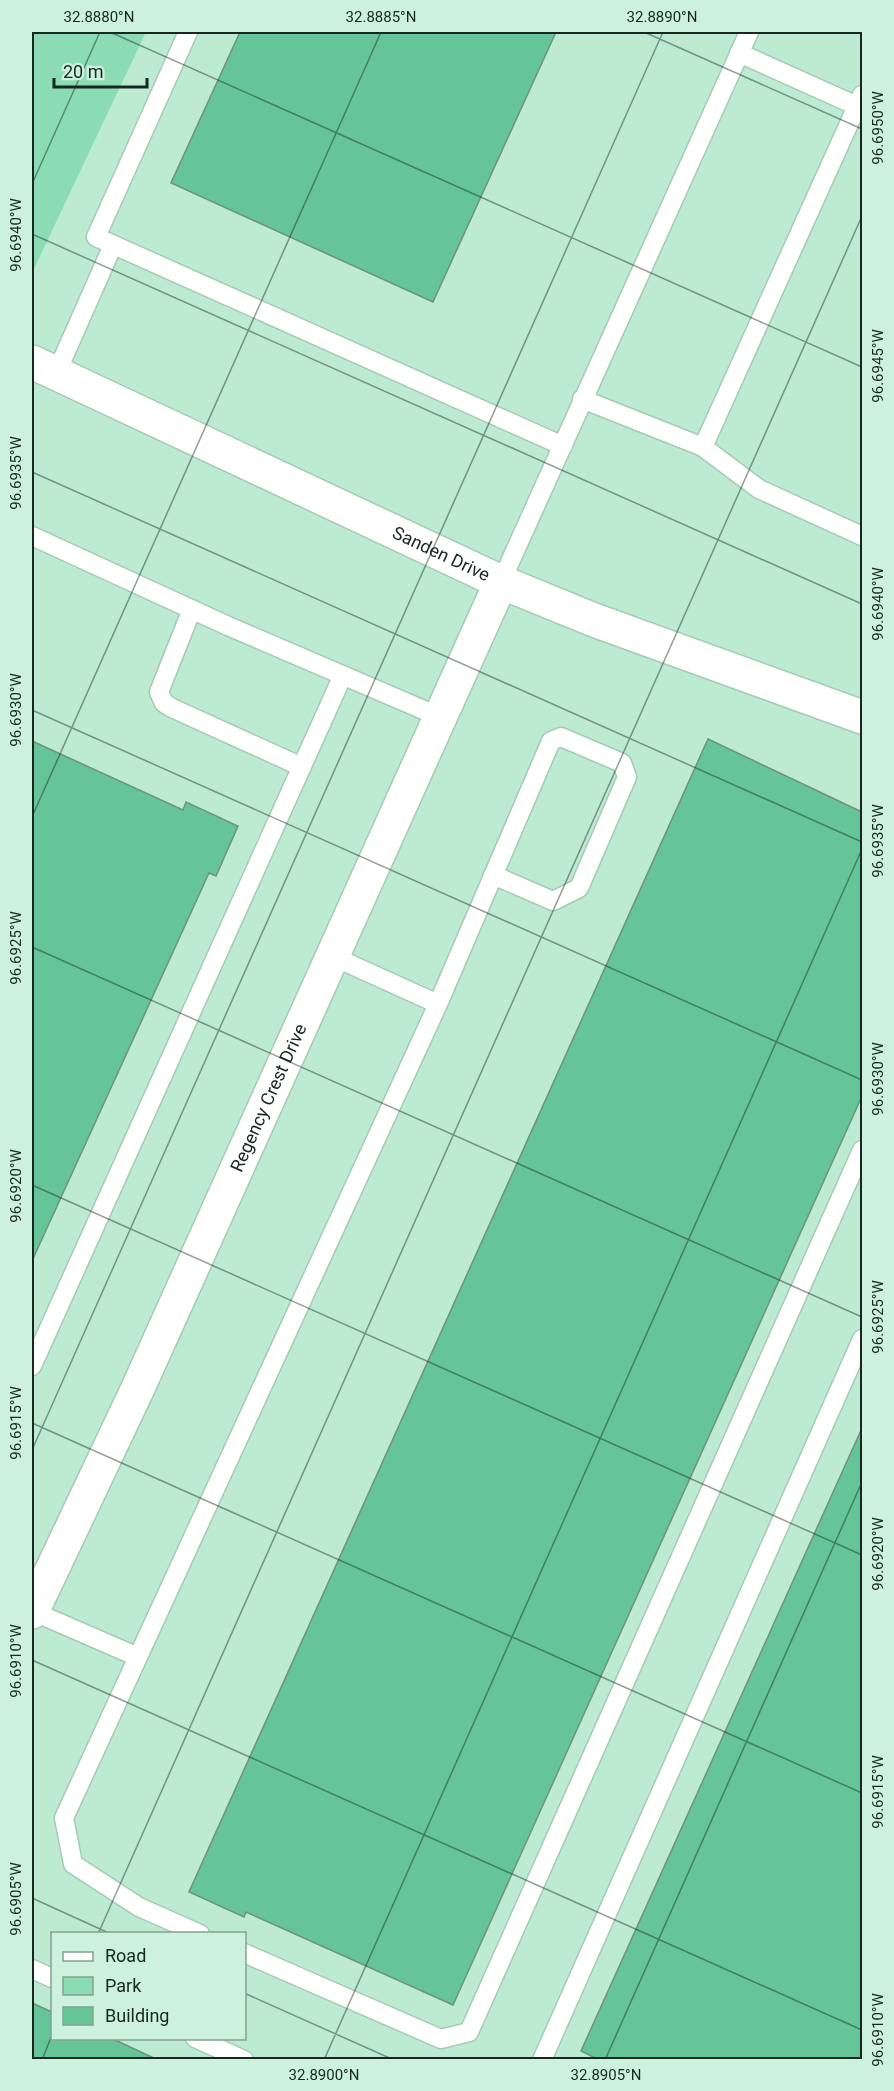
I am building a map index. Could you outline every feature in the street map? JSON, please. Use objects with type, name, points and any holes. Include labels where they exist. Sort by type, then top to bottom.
[{"type":"street","name":"Sanden Drive","points":[[44,368],[501,582],[616,628],[862,717]]},
{"type":"street","name":"Regency Crest Drive","points":[[32,1611],[138,1388],[501,582]]},
{"type":"lane","points":[[188,32],[96,237],[563,446]]},
{"type":"lane","points":[[501,582],[749,32]]},
{"type":"lane","points":[[703,447],[860,101],[739,53]]},
{"type":"lane","points":[[44,368],[113,245]]},
{"type":"lane","points":[[582,399],[703,447],[759,489],[862,536]]},
{"type":"lane","points":[[32,536],[192,609],[440,717]]},
{"type":"lane","points":[[192,609],[159,692],[164,703],[302,767]]},
{"type":"lane","points":[[32,1366],[343,675]]},
{"type":"lane","points":[[195,1932],[139,1907],[73,1864],[64,1818],[438,1004],[550,741],[561,737],[622,763],[627,777],[579,888],[553,901],[493,875]]},
{"type":"lane","points":[[332,956],[438,1004]]},
{"type":"lane","points":[[246,1954],[441,2039],[469,2032],[862,1150]]},
{"type":"lane","points":[[542,2060],[862,1339]]},
{"type":"lane","points":[[32,1611],[138,1657]]},
{"type":"lane","points":[[32,1969],[51,1978]]},
{"type":"lane","points":[[199,2040],[244,2060]]},
{"type":"shaded area","points":[[32,32],[862,32],[862,2059],[32,2060]]},
{"type":"green space","points":[[32,32],[146,32],[32,273]]},
{"type":"building","points":[[240,32],[556,32],[433,302],[171,183]]},
{"type":"building","points":[[708,739],[862,812],[862,1096],[453,2005],[246,1912],[244,1917],[189,1892]]},
{"type":"building","points":[[32,741],[183,810],[186,802],[238,826],[216,876],[209,873],[32,1261]]},
{"type":"building","points":[[862,1428],[862,2060],[599,2060],[581,2051]]},
{"type":"building","points":[[32,2003],[51,2012],[51,2040],[115,2040],[158,2060],[32,2060]]}]
